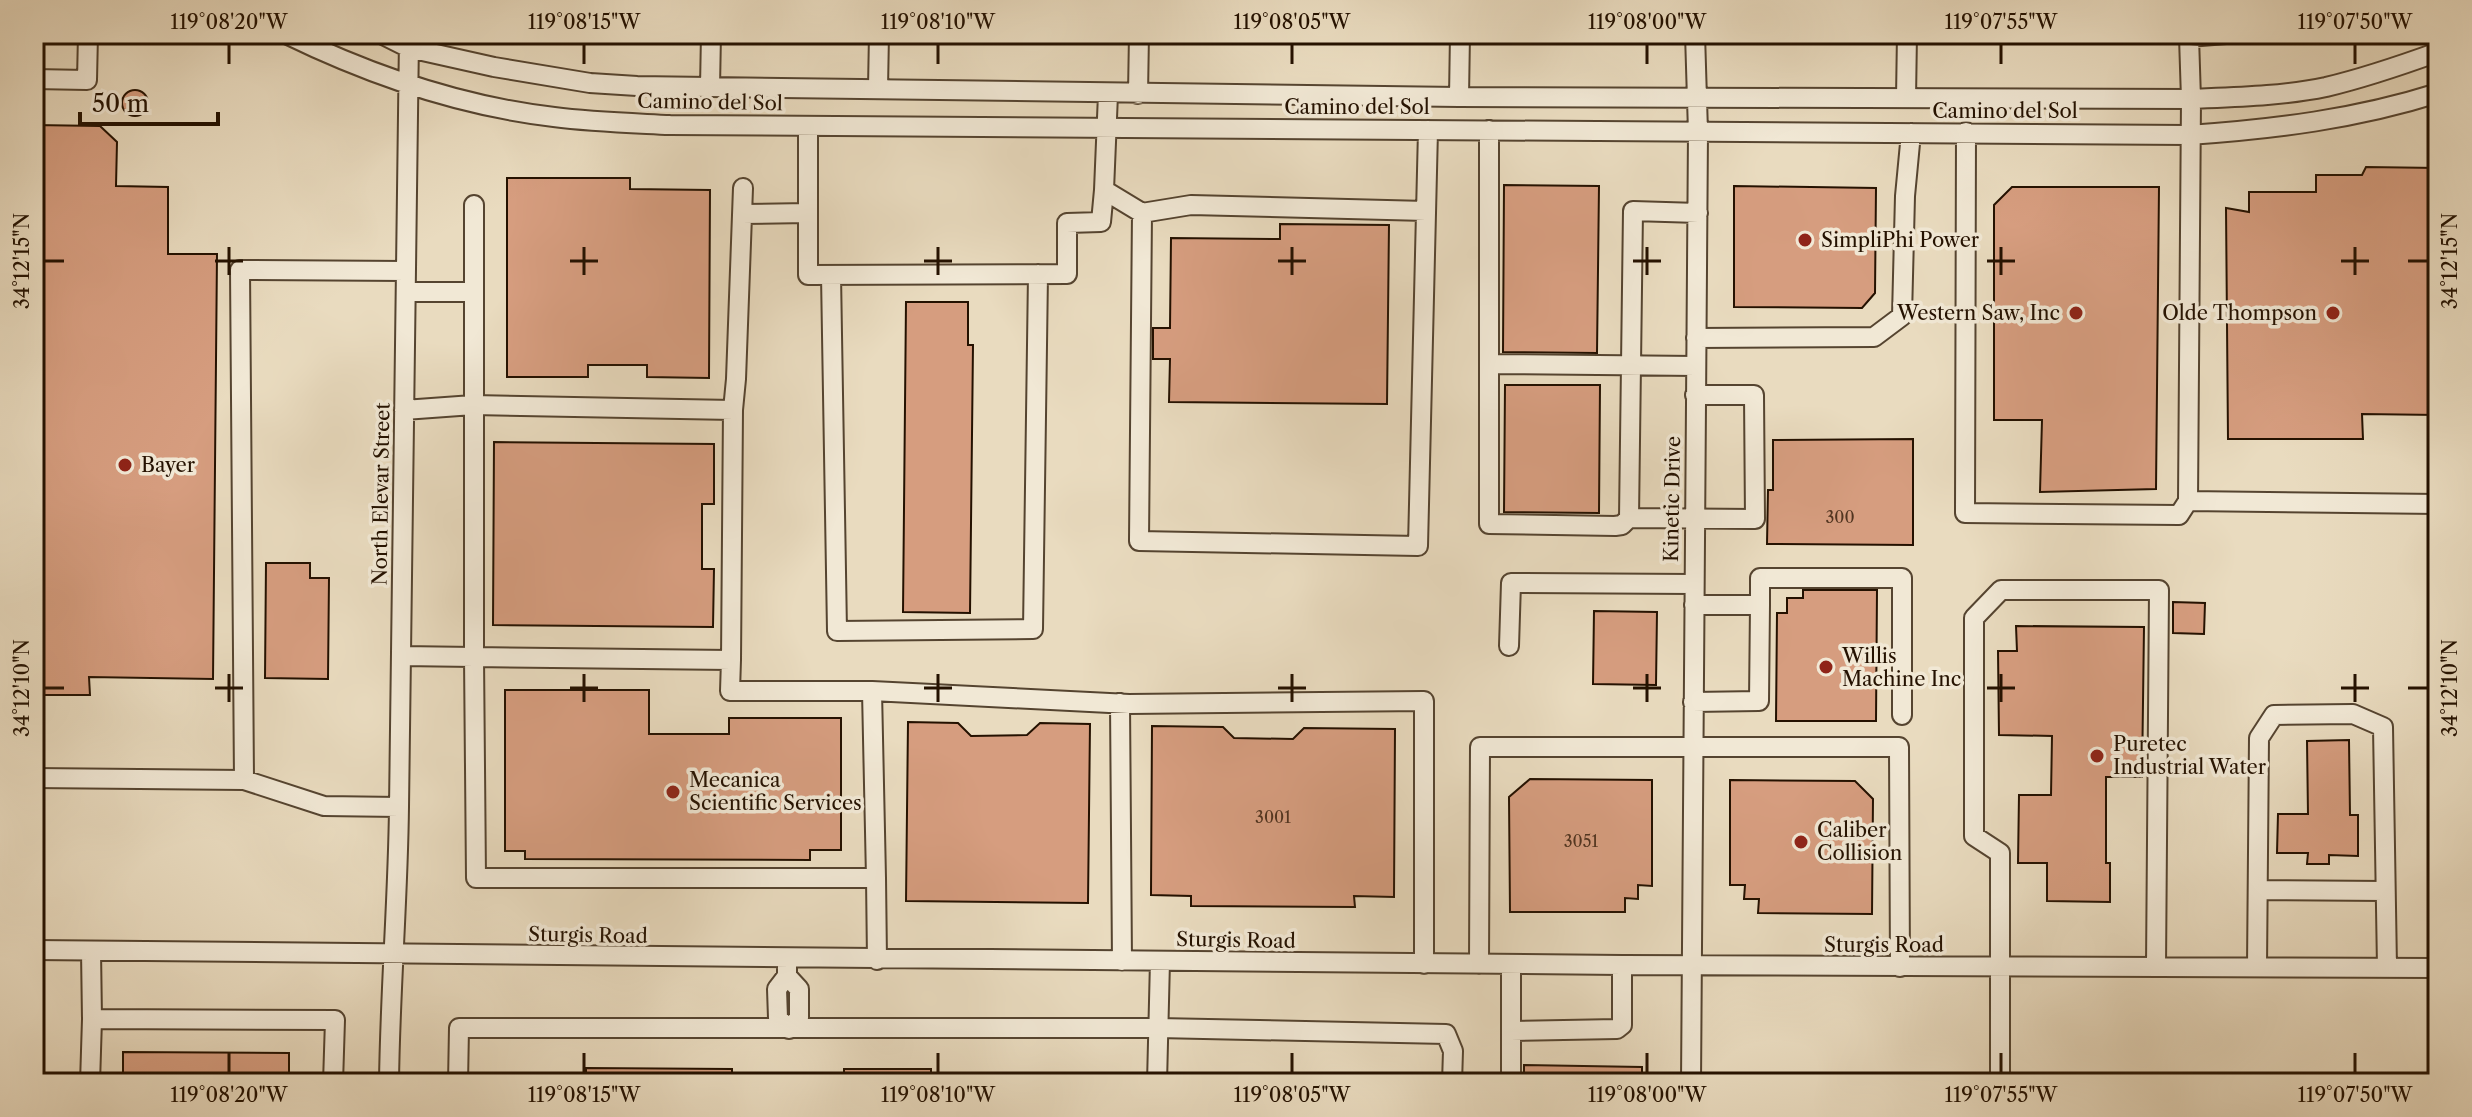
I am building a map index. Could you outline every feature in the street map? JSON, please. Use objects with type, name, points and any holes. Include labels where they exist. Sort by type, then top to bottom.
[{"type":"street","points":[[34,79],[87,80],[88,34]]},
{"type":"street","name":"Camino del Sol","points":[[286,34],[332,56],[446,96],[511,110],[590,121],[808,126],[2189,135],[2323,122],[2392,108],[2438,93]]},
{"type":"street","name":"Camino del Sol","points":[[381,34],[521,73],[590,83],[1108,94],[2191,99],[2256,96],[2325,87],[2438,52]]},
{"type":"street","points":[[710,87],[711,34]]},
{"type":"street","points":[[878,88],[879,34]]},
{"type":"street","points":[[1138,94],[1139,34]]},
{"type":"street","points":[[1459,97],[1460,34]]},
{"type":"street","name":"Kinetic Drive","points":[[1691,1083],[1698,213],[1695,34]]},
{"type":"street","points":[[1906,98],[1907,34]]},
{"type":"street","points":[[1966,132],[1965,513],[2179,515],[2188,501],[2191,99],[2188,36],[2226,34]]},
{"type":"street","name":"North Elevar Street","points":[[389,1083],[390,992],[397,907],[402,656],[409,41]]},
{"type":"street","points":[[808,126],[808,275],[1067,274],[1067,223],[1101,222],[1108,94]]},
{"type":"street","points":[[1142,213],[1139,541],[1418,546],[1428,130]]},
{"type":"street","points":[[1489,130],[1489,524],[1615,526],[1622,525],[1629,518],[1633,211],[1698,213]]},
{"type":"street","points":[[1696,338],[1874,337],[1902,316],[1905,196],[1911,133]]},
{"type":"street","points":[[743,188],[733,410],[730,691],[872,691],[1120,703],[1424,701],[1424,964]]},
{"type":"street","points":[[1104,190],[1142,213],[1191,205],[1426,211]]},
{"type":"street","points":[[474,205],[476,878],[876,878]]},
{"type":"street","points":[[742,214],[808,213]]},
{"type":"street","points":[[244,780],[240,270],[406,271]]},
{"type":"street","points":[[831,275],[837,631],[852,631],[1033,629],[1038,274]]},
{"type":"street","points":[[406,292],[474,292]]},
{"type":"street","points":[[1489,364],[1696,366]]},
{"type":"street","points":[[1629,518],[1755,519],[1754,395],[1695,395]]},
{"type":"street","points":[[404,410],[473,405],[733,410]]},
{"type":"street","points":[[2188,501],[2438,504]]},
{"type":"street","points":[[1693,702],[1759,701],[1760,578],[1902,578],[1902,715]]},
{"type":"street","points":[[1509,646],[1511,583],[1693,584]]},
{"type":"street","points":[[2000,1083],[2000,853],[1974,836],[1974,618],[2001,590],[2159,590],[2156,967]]},
{"type":"street","points":[[1694,605],[1760,605]]},
{"type":"street","points":[[402,656],[731,660]]},
{"type":"street","points":[[872,691],[877,960]]},
{"type":"street","points":[[1120,703],[1122,961]]},
{"type":"street","points":[[2257,967],[2259,738],[2274,715],[2353,714],[2383,727],[2387,967]]},
{"type":"street","points":[[1479,964],[1480,747],[1899,747],[1900,967]]},
{"type":"street","points":[[34,778],[244,780],[324,806],[399,807]]},
{"type":"street","points":[[2258,890],[2385,891]]},
{"type":"street","name":"Sturgis Road","points":[[34,950],[394,955],[787,968],[877,960],[2438,968]]},
{"type":"street","points":[[90,1083],[91,951]]},
{"type":"street","points":[[1157,1083],[1160,961]]},
{"type":"street","points":[[1511,964],[1511,1083]]},
{"type":"street","points":[[1511,1031],[1617,1029],[1622,1025],[1622,965]]},
{"type":"street","points":[[787,968],[777,989],[778,1018],[789,1029]]},
{"type":"street","points":[[92,1019],[335,1020],[333,1083]]},
{"type":"street","points":[[458,1083],[459,1028],[1158,1028],[1446,1034],[1453,1051],[1452,1083]]},
{"type":"building","points":[[135,90],[144,94],[148,103],[144,112],[135,116],[126,112],[122,103],[126,94]]},
{"type":"building","name":"Bayer","points":[[34,125],[100,126],[117,142],[116,186],[168,187],[168,254],[217,254],[213,679],[89,677],[90,695],[34,695]]},
{"type":"building","name":"Olde Thompson","points":[[2366,167],[2438,168],[2438,415],[2362,414],[2363,439],[2228,439],[2226,208],[2249,212],[2249,192],[2316,192],[2316,175],[2362,175]]},
{"type":"building","points":[[507,178],[630,178],[630,189],[710,190],[709,378],[647,377],[647,365],[588,365],[588,377],[507,377]]},
{"type":"building","points":[[1504,185],[1599,186],[1597,353],[1503,352]]},
{"type":"building","name":"SimpliPhi Power","points":[[1734,186],[1876,188],[1875,293],[1862,308],[1734,307]]},
{"type":"building","name":"Western Saw, Inc","points":[[2012,187],[2159,187],[2156,489],[2040,492],[2042,420],[1994,420],[1994,205]]},
{"type":"building","points":[[1280,224],[1389,225],[1387,404],[1169,402],[1170,359],[1153,359],[1153,328],[1170,328],[1171,238],[1280,239]]},
{"type":"building","points":[[906,302],[968,302],[968,345],[973,345],[970,613],[903,612]]},
{"type":"building","points":[[1505,385],[1600,385],[1599,513],[1504,512]]},
{"type":"building","points":[[1913,439],[1913,545],[1767,544],[1768,490],[1773,490],[1773,440]]},
{"type":"building","points":[[494,442],[714,444],[714,504],[702,504],[702,569],[714,569],[713,627],[493,625]]},
{"type":"building","points":[[266,563],[310,563],[310,578],[329,578],[328,679],[265,678]]},
{"type":"building","name":"Willis Machine Inc","points":[[1803,590],[1877,590],[1876,721],[1776,721],[1777,613],[1787,613],[1787,598],[1803,598]]},
{"type":"building","points":[[2173,602],[2205,603],[2204,634],[2173,633]]},
{"type":"building","points":[[1594,611],[1657,612],[1656,685],[1593,684]]},
{"type":"building","name":"Puretec Industrial Water","points":[[2016,626],[2144,627],[2142,777],[2106,777],[2106,863],[2110,863],[2110,902],[2047,901],[2047,863],[2018,863],[2019,795],[2051,795],[2052,736],[1999,735],[1998,651],[2017,651]]},
{"type":"building","name":"Mecanica Scientific Services","points":[[505,690],[649,690],[649,734],[729,734],[729,718],[841,718],[841,850],[810,850],[810,860],[525,859],[525,851],[505,851]]},
{"type":"building","points":[[908,722],[958,723],[971,736],[1027,735],[1040,723],[1090,724],[1088,903],[906,901]]},
{"type":"building","points":[[1152,726],[1223,727],[1234,738],[1293,739],[1304,728],[1395,729],[1394,897],[1354,896],[1355,907],[1191,906],[1191,896],[1151,895]]},
{"type":"building","points":[[2349,740],[2350,815],[2358,815],[2358,856],[2329,855],[2329,864],[2307,864],[2308,853],[2277,853],[2278,814],[2308,814],[2307,741]]},
{"type":"building","points":[[1530,779],[1652,780],[1652,886],[1638,885],[1638,899],[1625,898],[1625,912],[1510,912],[1509,797]]},
{"type":"building","name":"Caliber Collision","points":[[1730,780],[1855,781],[1873,799],[1872,914],[1758,913],[1759,899],[1744,899],[1745,885],[1730,885]]},
{"type":"building","points":[[123,1052],[289,1053],[289,1083],[123,1083]]},
{"type":"building","points":[[1524,1065],[1642,1067],[1642,1083],[1524,1083]]},
{"type":"building","points":[[586,1068],[732,1069],[732,1083],[586,1083]]},
{"type":"building","points":[[844,1069],[931,1069],[931,1083],[844,1083]]},
{"type":"place","name":"SimpliPhi Power","points":[[1805,240]]},
{"type":"place","name":"Western Saw, Inc","points":[[2076,313]]},
{"type":"place","name":"Olde Thompson","points":[[2333,313]]},
{"type":"place","name":"Bayer","points":[[125,465]]},
{"type":"place","name":"Willis Machine Inc","points":[[1826,667]]},
{"type":"place","name":"Puretec Industrial Water","points":[[2097,756]]},
{"type":"place","name":"Mecanica Scientific Services","points":[[673,792]]},
{"type":"place","name":"Caliber Collision","points":[[1801,842]]}]
